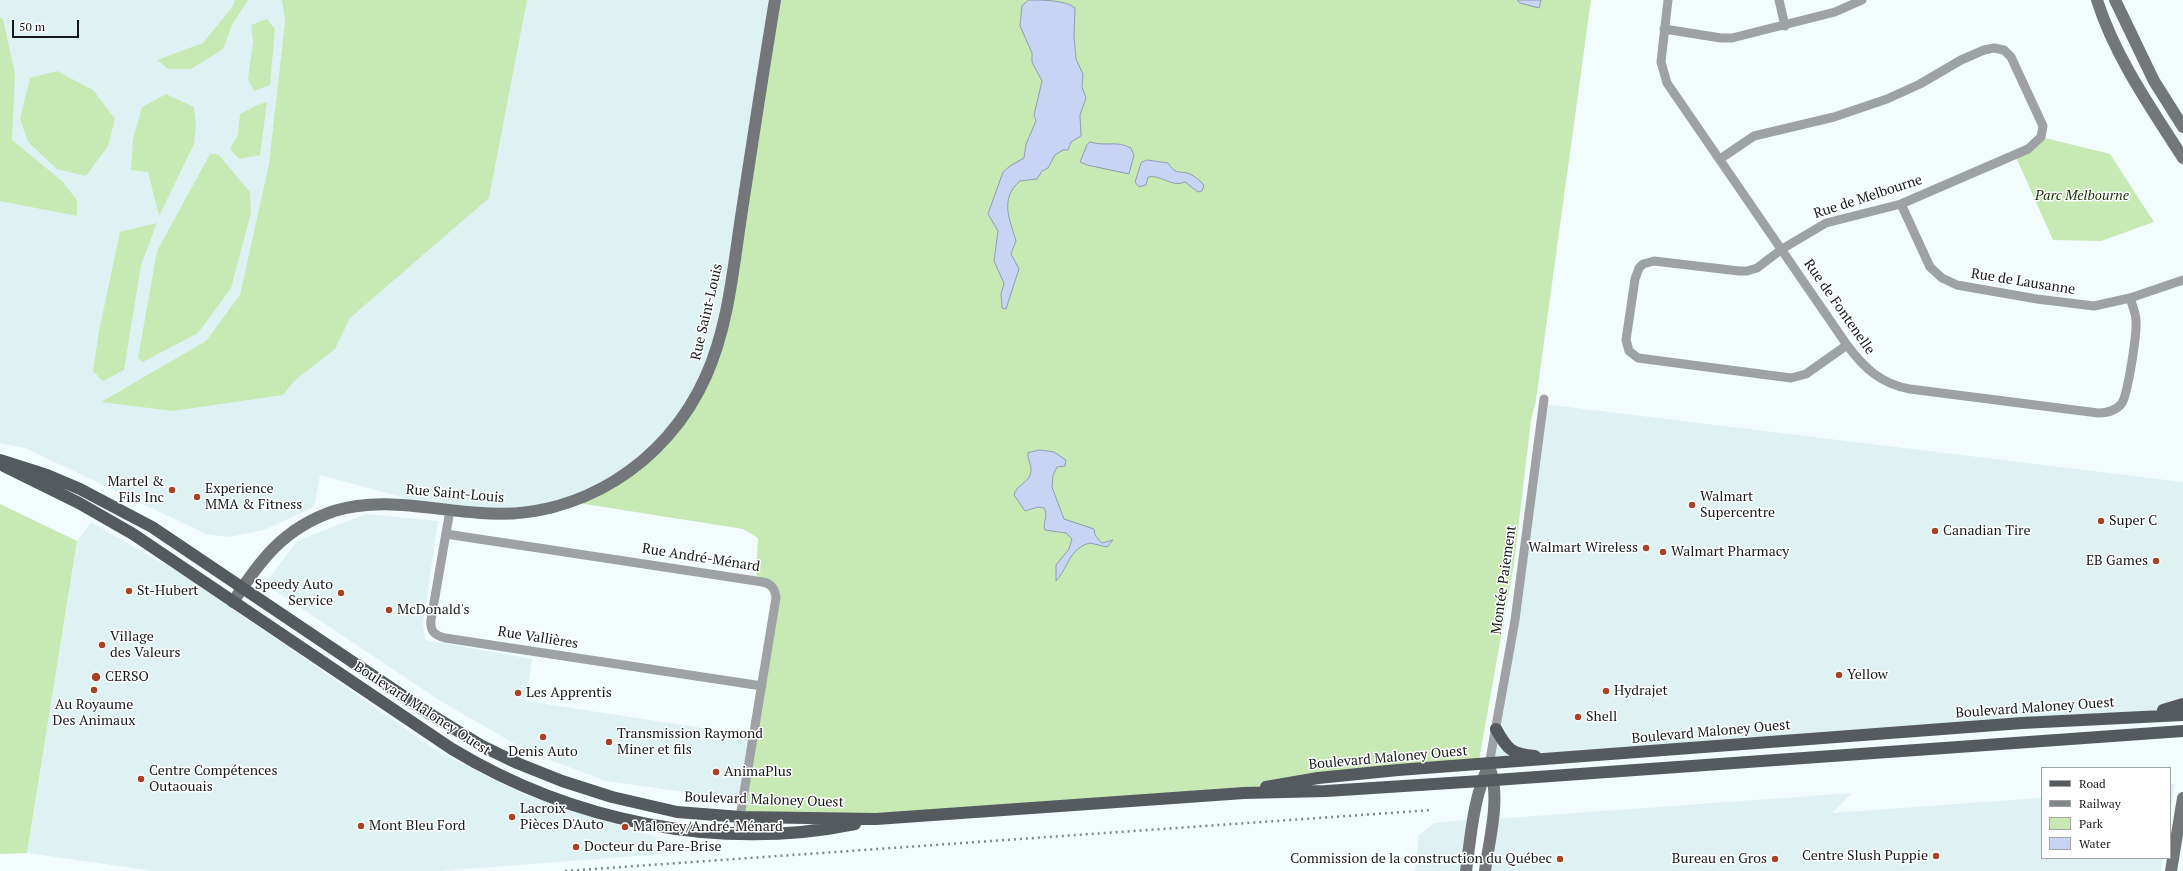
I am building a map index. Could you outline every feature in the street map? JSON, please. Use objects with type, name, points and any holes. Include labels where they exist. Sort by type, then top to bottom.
[{"type":"main road","name":"Boulevard Maloney Ouest","points":[[0,460],[47,475],[131,515],[152,527],[444,723],[482,746],[517,763],[581,787],[656,808],[690,813],[741,817],[876,820],[1244,793],[1326,792],[2183,731]]},
{"type":"main road","name":"Boulevard Maloney Ouest","points":[[0,464],[106,518],[233,602],[397,714],[473,762],[500,776],[568,803],[636,823],[737,835],[830,829],[876,820]]},
{"type":"main road","points":[[2114,718],[2170,709],[2183,704]]},
{"type":"main road","name":"Boulevard Maloney Ouest","points":[[1244,793],[1287,782],[1354,774],[2114,718],[2183,715]]},
{"type":"main road","points":[[1496,729],[1505,745],[1517,753],[1568,758]]},
{"type":"street","name":"Rue Saint-Louis","points":[[233,602],[259,563],[276,544],[298,528],[332,512],[376,504],[495,514],[542,510],[586,497],[612,484],[646,457],[669,433],[693,401],[711,363],[724,316],[775,0]]},
{"type":"street","name":"Rue de Fontenelle","points":[[1668,0],[1661,62],[1664,77],[1858,361],[1874,375],[1887,383],[1901,388],[2106,413],[2112,411],[2122,403],[2126,391],[2136,322],[2130,298]]},
{"type":"street","points":[[1779,0],[1785,26]]},
{"type":"street","points":[[1664,29],[1721,38],[1732,38],[1785,26],[1835,12],[1862,0]]},
{"type":"street","points":[[2097,0],[2103,18],[2133,79],[2183,158]]},
{"type":"street","points":[[2115,0],[2154,81],[2183,127]]},
{"type":"street","name":"Rue de Melbourne","points":[[1720,159],[1754,136],[1834,117],[1887,99],[1920,84],[1961,60],[1984,50],[1994,48],[2008,53],[2041,120],[2043,131],[2038,142],[2015,155],[1901,204],[1826,223],[1782,249],[1757,268],[1747,271],[1660,261],[1643,264],[1639,268],[1635,279],[1626,340],[1629,352],[1638,358],[1791,378],[1806,374],[1847,345]]},
{"type":"street","name":"Rue de Lausanne","points":[[1901,204],[1925,260],[1935,272],[1949,282],[1966,287],[2086,305],[2102,305],[2130,298],[2183,280]]},
{"type":"street","name":"Montée Paiement","points":[[1466,871],[1475,807],[1482,781],[1489,765],[1515,620],[1544,400]]},
{"type":"street","name":"Rue Vallières","points":[[450,510],[431,624],[434,633],[439,636],[762,686]]},
{"type":"street","name":"Rue André-Ménard","points":[[446,534],[767,583],[774,589],[776,598],[737,835]]},
{"type":"street","name":"Montée Paiement","points":[[1484,871],[1492,819],[1494,780],[1489,765]]},
{"type":"street","points":[[2171,871],[2183,798]]},
{"type":"shaded area","points":[[0,0],[775,0],[724,316],[685,413],[612,484],[527,513],[450,510],[320,475],[314,507],[264,530],[229,537],[206,534],[25,448],[0,443]]},
{"type":"shaded area","points":[[1543,404],[2183,482],[2183,715],[1489,765]]},
{"type":"shaded area","points":[[366,514],[438,521],[423,624],[425,640],[532,659],[526,701],[754,736],[743,800],[605,781],[527,751],[439,700],[265,584],[297,541]]},
{"type":"shaded area","points":[[91,522],[190,579],[439,752],[525,795],[701,851],[441,871],[154,871],[27,853],[77,541]]},
{"type":"shaded area","points":[[2171,784],[2175,784],[2171,809]]},
{"type":"shaded area","points":[[1852,793],[1832,813],[2040,798],[2041,796],[2041,859],[2163,859],[2161,871],[1485,871],[1493,819]]},
{"type":"shaded area","points":[[1473,819],[1466,871],[1415,871],[1419,835],[1434,823]]},
{"type":"green space","points":[[235,0],[248,0],[232,25],[223,49],[191,69],[168,69],[157,60],[203,43],[233,6]]},
{"type":"green space","points":[[282,0],[527,0],[489,198],[350,318],[335,349],[294,381],[283,395],[173,411],[101,402],[206,341],[240,295],[269,164],[285,22]]},
{"type":"green space","points":[[775,0],[1591,0],[1536,400],[1531,420],[1514,564],[1479,760],[1244,793],[876,819],[741,817],[776,598],[756,574],[758,538],[743,529],[572,502],[586,497],[669,433],[711,363]]},
{"type":"green space","points":[[0,17],[3,19],[15,74],[12,140],[62,181],[77,200],[77,216],[0,201]]},
{"type":"green space","points":[[267,19],[275,29],[270,85],[254,91],[248,79],[253,41],[251,25]]},
{"type":"green space","points":[[57,71],[93,90],[115,119],[108,146],[86,176],[57,169],[28,142],[20,119],[30,78]]},
{"type":"green space","points":[[166,94],[194,107],[196,126],[194,144],[159,216],[148,172],[131,170],[133,139],[142,107]]},
{"type":"green space","points":[[267,102],[260,155],[239,159],[230,149],[238,135],[240,114],[257,105]]},
{"type":"green space","name":"Parc Melbourne","points":[[2041,137],[2110,154],[2154,222],[2101,241],[2053,240],[2015,155]]},
{"type":"green space","points":[[210,154],[218,154],[250,192],[251,213],[231,288],[198,333],[143,362],[138,358],[157,251]]},
{"type":"green space","points":[[157,223],[141,265],[124,370],[103,381],[93,371],[99,331],[120,232]]},
{"type":"green space","points":[[0,504],[77,541],[27,853],[0,854]]},
{"type":"water","points":[[1029,0],[1047,0],[1066,3],[1075,8],[1074,36],[1076,59],[1083,74],[1082,87],[1086,98],[1080,115],[1081,136],[1071,142],[1068,150],[1063,150],[1055,155],[1048,168],[1042,171],[1037,179],[1020,181],[1010,195],[1008,202],[1009,218],[1016,241],[1011,254],[1019,269],[1006,309],[1002,308],[1001,294],[1004,283],[994,261],[998,231],[988,214],[1003,172],[1024,158],[1026,144],[1036,121],[1034,115],[1042,81],[1032,62],[1032,53],[1020,26],[1022,6]]},
{"type":"water","points":[[1518,0],[1541,0],[1539,8],[1520,3]]},
{"type":"water","points":[[1090,142],[1101,144],[1121,144],[1131,148],[1134,155],[1129,174],[1087,165],[1080,162],[1087,145]]},
{"type":"water","points":[[1147,160],[1168,163],[1178,172],[1192,175],[1204,185],[1202,191],[1198,192],[1185,182],[1175,183],[1157,177],[1148,177],[1146,185],[1139,187],[1135,182],[1141,163]]},
{"type":"water","points":[[1040,450],[1054,452],[1066,460],[1065,466],[1057,467],[1053,475],[1052,487],[1064,519],[1094,529],[1095,535],[1102,543],[1113,540],[1107,547],[1090,543],[1077,550],[1056,581],[1056,565],[1069,549],[1072,539],[1066,533],[1045,530],[1044,524],[1046,514],[1044,508],[1038,507],[1025,511],[1014,495],[1017,489],[1030,476],[1031,469],[1028,453]]},
{"type":"railway","points":[[565,871],[1432,810]]},
{"type":"place","name":"Martel & Fils Inc","points":[[172,490]]},
{"type":"place","name":"Experience MMA & Fitness","points":[[197,497]]},
{"type":"place","name":"Walmart Supercentre","points":[[1692,505]]},
{"type":"place","name":"Super C","points":[[2101,521]]},
{"type":"place","name":"Canadian Tire","points":[[1935,531]]},
{"type":"place","name":"Walmart Wireless","points":[[1646,548]]},
{"type":"place","name":"Walmart Pharmacy","points":[[1663,552]]},
{"type":"place","name":"EB Games","points":[[2156,561]]},
{"type":"place","name":"St-Hubert","points":[[129,591]]},
{"type":"place","name":"Speedy Auto Service","points":[[341,593]]},
{"type":"place","name":"McDonald's","points":[[389,610]]},
{"type":"place","name":"Village des Valeurs","points":[[102,645]]},
{"type":"place","name":"Yellow","points":[[1839,675]]},
{"type":"place","name":"CERSO","points":[[96,677]]},
{"type":"place","name":"Au Royaume Des Animaux","points":[[94,690]]},
{"type":"place","name":"Hydrajet","points":[[1606,691]]},
{"type":"place","name":"Les Apprentis","points":[[518,693]]},
{"type":"place","name":"Shell","points":[[1578,717]]},
{"type":"place","name":"Denis Auto","points":[[543,737]]},
{"type":"place","name":"Transmission Raymond Miner et fils","points":[[609,742]]},
{"type":"place","name":"AnimaPlus","points":[[716,772]]},
{"type":"place","name":"Centre Compétences Outaouais","points":[[141,779]]},
{"type":"place","name":"Lacroix Pièces D'Auto","points":[[512,817]]},
{"type":"place","name":"Mont Bleu Ford","points":[[361,826]]},
{"type":"place","name":"Maloney/André-Ménard","points":[[625,827]]},
{"type":"place","name":"Docteur du Pare-Brise","points":[[576,847]]},
{"type":"place","name":"Centre Slush Puppie","points":[[1936,856]]},
{"type":"place","name":"Commission de la construction du Québec","points":[[1560,859]]},
{"type":"place","name":"Bureau en Gros","points":[[1775,859]]}]
